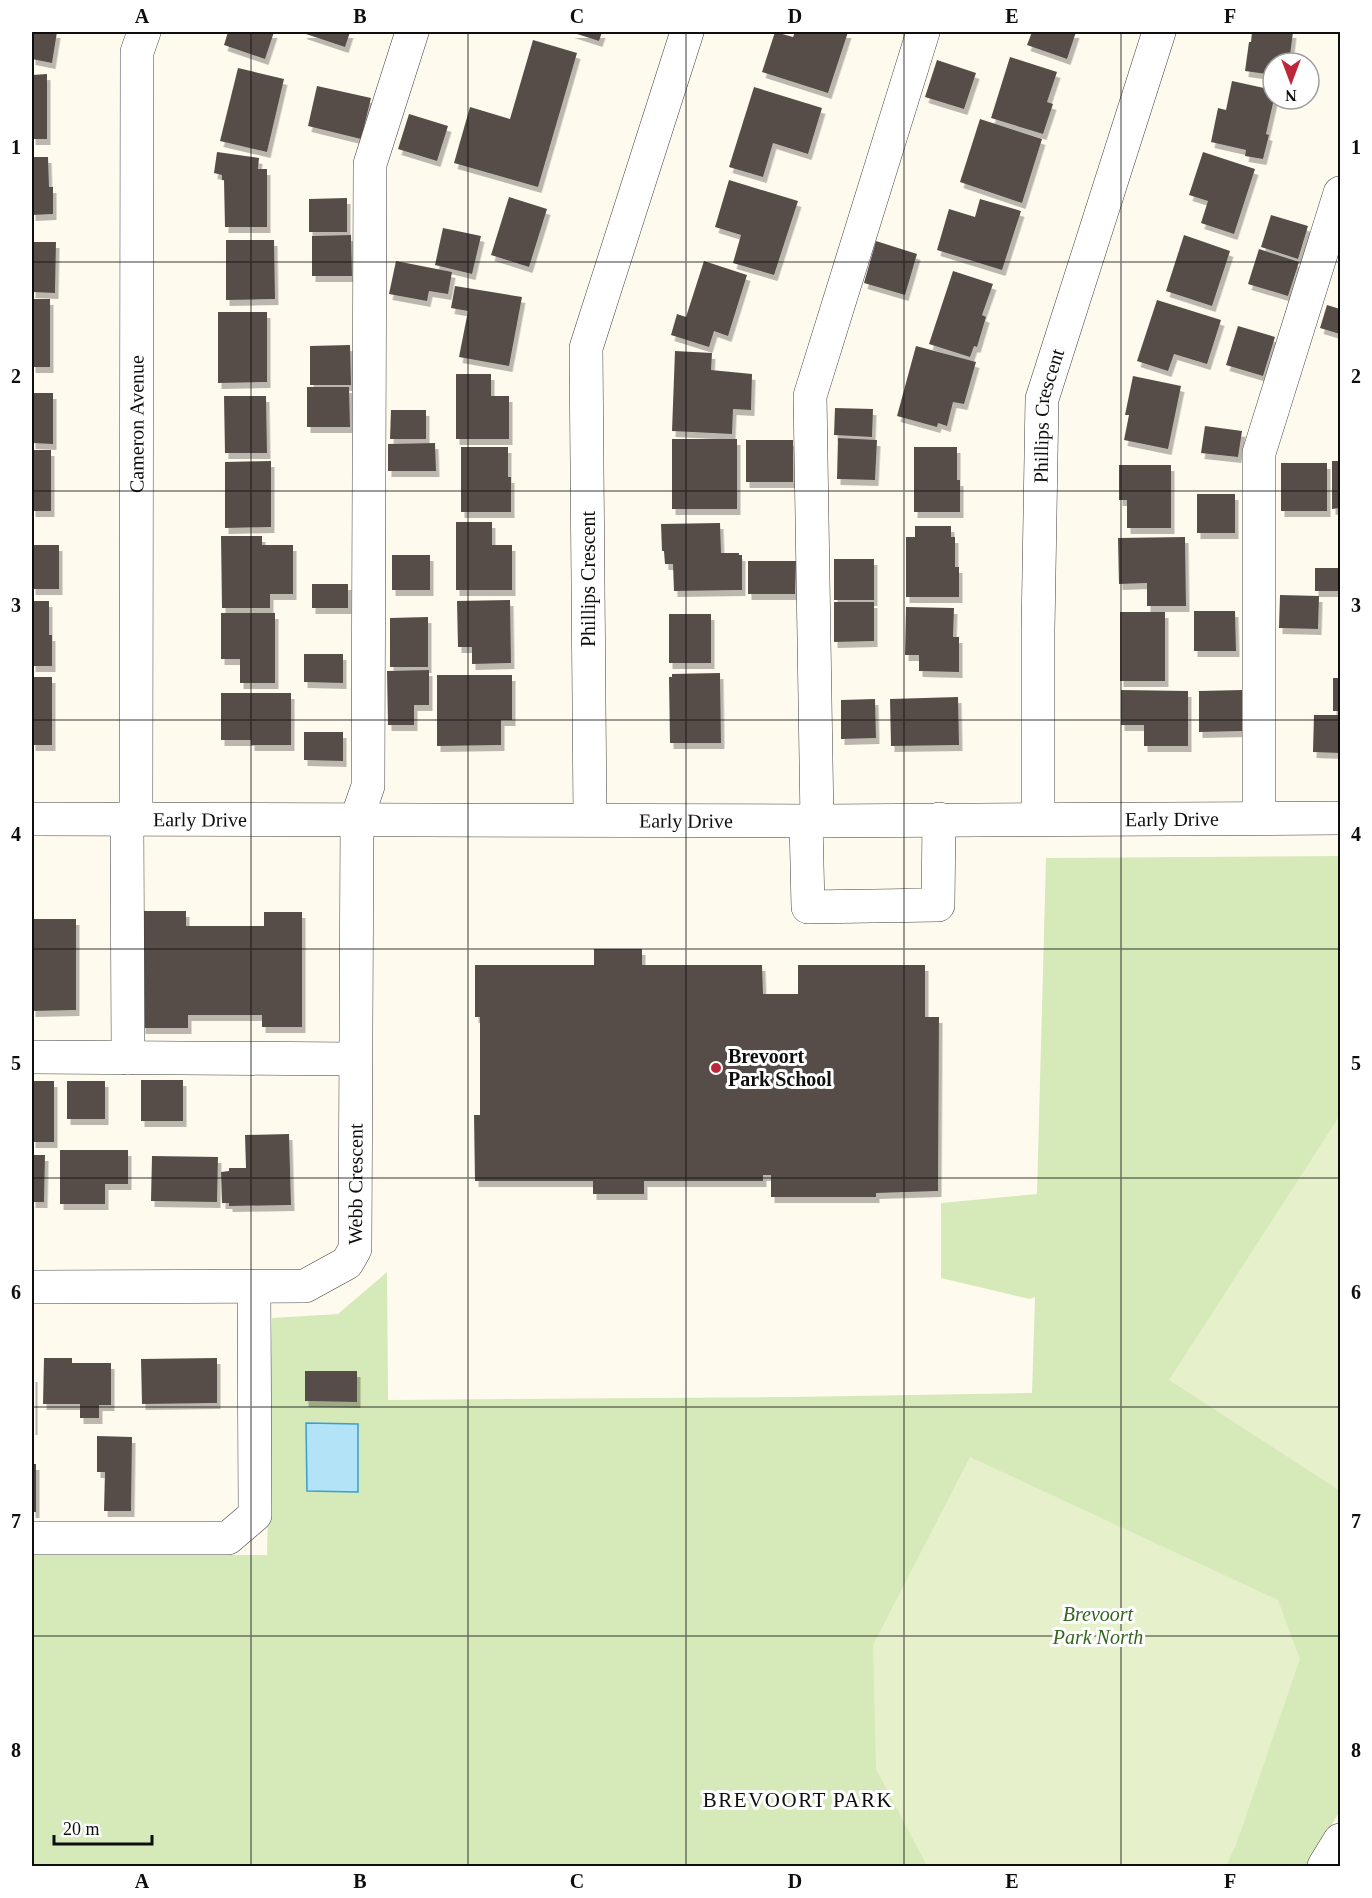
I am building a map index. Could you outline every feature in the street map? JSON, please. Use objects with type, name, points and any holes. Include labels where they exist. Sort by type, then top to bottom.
[{"type":"street","name":"Cameron Avenue","points":[[128,1058],[137,52],[144,32]]},
{"type":"street","name":"Webb Crescent","points":[[32,1287],[304,1286],[347,1263],[355,1249],[357,818],[368,786],[370,164],[412,32]]},
{"type":"street","name":"Phillips Crescent","points":[[590,819],[586,348],[687,32]]},
{"type":"street","points":[[923,32],[810,396],[812,820],[808,907],[938,905],[939,819]]},
{"type":"street","name":"Phillips Crescent","points":[[1038,819],[1042,399],[1159,32]]},
{"type":"street","points":[[1259,818],[1259,453],[1341,193]]},
{"type":"street","name":"Early Drive","points":[[32,819],[1341,818]]},
{"type":"street","points":[[32,1057],[355,1059]]},
{"type":"street","points":[[32,1538],[228,1538],[255,1515],[254,1287]]},
{"type":"street","points":[[1324,1866],[1341,1840]]},
{"type":"green space","name":"Brevoort Park North","points":[[1340,856],[1340,1811],[1307,1866],[32,1866],[32,1555],[267,1555],[272,1318],[338,1314],[387,1272],[388,1400],[1032,1393],[1035,1297],[1030,1299],[941,1278],[941,1203],[1037,1194],[1046,858]]},
{"type":"green space","points":[[1340,1115],[1340,1491],[1169,1380]]},
{"type":"green space","points":[[970,1457],[1278,1600],[1300,1659],[1236,1845],[1226,1866],[927,1866],[876,1769],[873,1645]]},
{"type":"water","points":[[306,1423],[358,1424],[358,1492],[307,1491]]},
{"type":"building","points":[[32,32],[57,32],[52,63],[32,59]]},
{"type":"building","points":[[228,32],[274,32],[265,59],[224,45]]},
{"type":"building","points":[[304,32],[350,32],[345,47]]},
{"type":"building","points":[[571,32],[602,32],[599,41]]},
{"type":"building","points":[[775,32],[793,37],[795,32],[848,32],[828,93],[762,72]]},
{"type":"building","points":[[1032,32],[1076,32],[1067,59],[1027,45]]},
{"type":"building","points":[[1252,32],[1293,32],[1291,51],[1261,51],[1261,73],[1245,71],[1249,42],[1251,42]]},
{"type":"building","points":[[533,40],[577,53],[538,187],[454,163],[470,107],[510,119]]},
{"type":"building","points":[[1010,57],[1057,72],[1047,102],[1053,104],[1043,134],[991,118]]},
{"type":"building","points":[[937,60],[976,73],[964,109],[925,97]]},
{"type":"building","points":[[238,68],[284,79],[267,152],[220,141]]},
{"type":"building","points":[[47,74],[47,139],[32,139],[32,75]]},
{"type":"building","points":[[1232,81],[1261,87],[1261,111],[1271,111],[1266,134],[1269,135],[1263,159],[1245,156],[1246,150],[1211,142],[1218,108],[1226,110]]},
{"type":"building","points":[[317,86],[371,98],[361,139],[308,126]]},
{"type":"building","points":[[754,87],[822,108],[808,154],[773,143],[763,177],[729,167]]},
{"type":"building","points":[[409,114],[448,126],[437,161],[398,149]]},
{"type":"building","points":[[980,119],[1042,139],[1022,203],[960,182]]},
{"type":"building","points":[[217,152],[259,158],[258,169],[267,169],[267,227],[225,227],[224,180],[222,180],[222,175],[214,173]]},
{"type":"building","points":[[1203,152],[1255,169],[1234,234],[1201,223],[1208,201],[1189,195]]},
{"type":"building","points":[[32,157],[48,157],[49,187],[53,187],[53,214],[32,215]]},
{"type":"building","points":[[729,180],[798,201],[774,275],[733,263],[741,235],[715,227]]},
{"type":"building","points":[[509,197],[547,209],[529,267],[491,255]]},
{"type":"building","points":[[347,198],[347,232],[309,232],[309,199]]},
{"type":"building","points":[[980,199],[1021,211],[1002,270],[937,250],[949,209],[975,217]]},
{"type":"building","points":[[1271,215],[1308,226],[1298,259],[1261,247]]},
{"type":"building","points":[[443,228],[481,236],[472,274],[435,265]]},
{"type":"building","points":[[351,235],[352,276],[312,276],[312,236]]},
{"type":"building","points":[[1184,235],[1230,251],[1212,306],[1166,291]]},
{"type":"building","points":[[226,240],[274,240],[275,299],[226,300]]},
{"type":"building","points":[[876,241],[917,254],[905,295],[864,283]]},
{"type":"building","points":[[32,242],[56,242],[55,293],[32,292]]},
{"type":"building","points":[[1259,249],[1299,262],[1288,296],[1248,284]]},
{"type":"building","points":[[396,261],[452,272],[448,294],[429,291],[427,301],[389,294]]},
{"type":"building","points":[[704,261],[747,275],[728,336],[714,331],[709,347],[671,335],[677,314],[686,317]]},
{"type":"building","points":[[953,271],[993,284],[982,315],[986,317],[977,347],[974,346],[970,357],[929,344]]},
{"type":"building","points":[[455,286],[522,297],[509,366],[459,357],[468,311],[451,308]]},
{"type":"building","points":[[32,299],[50,299],[50,367],[32,367]]},
{"type":"building","points":[[1157,300],[1221,320],[1207,364],[1174,354],[1168,371],[1137,361]]},
{"type":"building","points":[[1327,305],[1340,309],[1340,334],[1320,328]]},
{"type":"building","points":[[218,312],[267,312],[267,382],[218,383]]},
{"type":"building","points":[[1238,326],[1275,337],[1263,376],[1226,365]]},
{"type":"building","points":[[350,345],[351,385],[310,385],[310,346]]},
{"type":"building","points":[[916,346],[976,362],[964,404],[953,402],[947,426],[938,423],[937,427],[897,416]]},
{"type":"building","points":[[675,351],[712,353],[711,370],[752,374],[751,410],[733,409],[732,434],[672,431]]},
{"type":"building","points":[[456,374],[491,374],[491,396],[509,396],[509,439],[456,439]]},
{"type":"building","points":[[1133,376],[1181,386],[1168,449],[1124,440],[1129,415],[1125,415]]},
{"type":"building","points":[[307,387],[349,387],[350,427],[307,427]]},
{"type":"building","points":[[32,393],[53,393],[53,444],[32,443]]},
{"type":"building","points":[[224,396],[266,396],[267,453],[225,453]]},
{"type":"building","points":[[835,408],[873,409],[872,437],[834,435]]},
{"type":"building","points":[[391,410],[426,410],[426,439],[390,439]]},
{"type":"building","points":[[1205,426],[1242,431],[1238,457],[1201,453]]},
{"type":"building","points":[[838,438],[877,440],[875,480],[837,479]]},
{"type":"building","points":[[672,439],[737,439],[737,509],[672,509]]},
{"type":"building","points":[[746,440],[793,440],[793,482],[746,482]]},
{"type":"building","points":[[435,443],[436,471],[388,471],[388,444]]},
{"type":"building","points":[[461,447],[508,447],[511,512],[461,512]]},
{"type":"building","points":[[914,447],[957,447],[960,512],[914,512]]},
{"type":"building","points":[[32,450],[51,450],[51,511],[32,511]]},
{"type":"building","points":[[271,461],[271,527],[225,528],[225,462]]},
{"type":"building","points":[[1332,461],[1340,461],[1340,508],[1332,509]]},
{"type":"building","points":[[1281,463],[1327,463],[1327,511],[1281,511]]},
{"type":"building","points":[[1119,465],[1171,465],[1171,528],[1127,528],[1127,500],[1119,500]]},
{"type":"building","points":[[1197,494],[1235,494],[1235,533],[1197,533]]},
{"type":"building","points":[[456,522],[492,522],[492,545],[512,545],[512,590],[456,590]]},
{"type":"building","points":[[720,523],[721,553],[742,555],[742,590],[674,591],[673,564],[665,564],[664,551],[662,551],[661,524]]},
{"type":"building","points":[[915,526],[951,526],[951,537],[955,537],[955,567],[959,567],[959,597],[906,597],[906,537],[915,537]]},
{"type":"building","points":[[221,536],[262,536],[262,545],[293,545],[293,594],[270,594],[270,608],[222,608]]},
{"type":"building","points":[[1185,537],[1186,606],[1147,606],[1147,583],[1119,584],[1118,538]]},
{"type":"building","points":[[32,545],[59,545],[59,589],[32,589]]},
{"type":"building","points":[[392,555],[430,555],[430,590],[392,590]]},
{"type":"building","points":[[834,559],[874,559],[874,600],[834,600]]},
{"type":"building","points":[[748,561],[796,561],[795,594],[748,594]]},
{"type":"building","points":[[1315,568],[1340,568],[1340,591],[1315,591]]},
{"type":"building","points":[[312,584],[348,584],[348,608],[312,608]]},
{"type":"building","points":[[1280,595],[1319,596],[1318,629],[1279,628]]},
{"type":"building","points":[[510,600],[511,663],[472,664],[472,647],[458,647],[457,601]]},
{"type":"building","points":[[32,601],[49,601],[52,666],[32,666]]},
{"type":"building","points":[[834,602],[874,602],[874,641],[834,642]]},
{"type":"building","points":[[906,607],[954,608],[953,637],[959,637],[959,672],[919,671],[919,655],[905,655]]},
{"type":"building","points":[[1194,611],[1235,611],[1236,651],[1194,651]]},
{"type":"building","points":[[1120,612],[1165,612],[1165,681],[1120,681]]},
{"type":"building","points":[[221,613],[275,613],[275,683],[240,683],[240,659],[221,659]]},
{"type":"building","points":[[669,614],[711,614],[711,663],[669,663]]},
{"type":"building","points":[[428,617],[428,667],[390,667],[390,618]]},
{"type":"building","points":[[304,654],[343,654],[343,683],[304,682]]},
{"type":"building","points":[[429,670],[429,705],[414,705],[414,725],[388,725],[387,671]]},
{"type":"building","points":[[720,673],[721,743],[670,743],[669,677],[672,677],[672,674]]},
{"type":"building","points":[[437,675],[512,675],[512,720],[501,720],[501,745],[437,746]]},
{"type":"building","points":[[32,677],[52,677],[52,745],[32,745]]},
{"type":"building","points":[[1333,678],[1340,678],[1340,711],[1333,711]]},
{"type":"building","points":[[1121,690],[1188,691],[1188,746],[1144,746],[1144,725],[1121,725]]},
{"type":"building","points":[[1242,690],[1243,731],[1199,732],[1199,691]]},
{"type":"building","points":[[221,693],[291,693],[291,745],[251,745],[251,740],[221,740]]},
{"type":"building","points":[[958,697],[959,745],[891,746],[890,699]]},
{"type":"building","points":[[875,699],[876,738],[841,739],[841,700]]},
{"type":"building","points":[[1314,715],[1340,715],[1340,753],[1313,752]]},
{"type":"building","points":[[304,732],[343,732],[343,761],[304,760]]},
{"type":"building","points":[[143,911],[186,911],[186,926],[264,926],[264,912],[302,912],[302,1027],[262,1027],[262,1015],[188,1015],[188,1028],[142,1028]]},
{"type":"building","points":[[32,919],[76,919],[76,1010],[32,1011]]},
{"type":"building","points":[[594,949],[642,949],[642,965],[762,965],[763,994],[798,994],[798,965],[925,965],[925,1017],[939,1017],[938,1191],[876,1193],[876,1197],[771,1197],[771,1175],[763,1175],[763,1181],[644,1181],[644,1194],[593,1194],[593,1181],[475,1181],[474,1115],[480,1115],[480,1017],[475,1017],[475,965],[594,965]]},
{"type":"building","points":[[141,1080],[183,1080],[183,1121],[141,1121]]},
{"type":"building","points":[[32,1081],[54,1081],[54,1142],[32,1142]]},
{"type":"building","points":[[67,1081],[105,1081],[105,1119],[67,1119]]},
{"type":"building","points":[[289,1134],[291,1205],[229,1206],[229,1203],[222,1203],[221,1172],[229,1171],[229,1168],[246,1168],[245,1135]]},
{"type":"building","points":[[60,1150],[128,1150],[128,1184],[105,1184],[105,1204],[60,1204]]},
{"type":"building","points":[[32,1155],[45,1155],[44,1202],[32,1202]]},
{"type":"building","points":[[152,1156],[218,1157],[217,1202],[151,1201]]},
{"type":"building","points":[[44,1358],[72,1358],[72,1363],[111,1363],[111,1405],[99,1405],[99,1418],[80,1418],[80,1404],[43,1404]]},
{"type":"building","points":[[217,1358],[217,1403],[142,1404],[141,1359]]},
{"type":"building","points":[[305,1371],[357,1371],[357,1402],[305,1401]]},
{"type":"building","points":[[32,1376],[34,1376],[34,1429],[32,1429]]},
{"type":"building","points":[[97,1436],[132,1437],[131,1511],[104,1511],[105,1472],[97,1472]]},
{"type":"building","points":[[32,1464],[36,1464],[36,1512],[32,1512]]},
{"type":"place","name":"Brevoort Park School","points":[[716,1068]]},
{"type":"district","name":"BREVOORT PARK","points":[[798,1800]]}]
